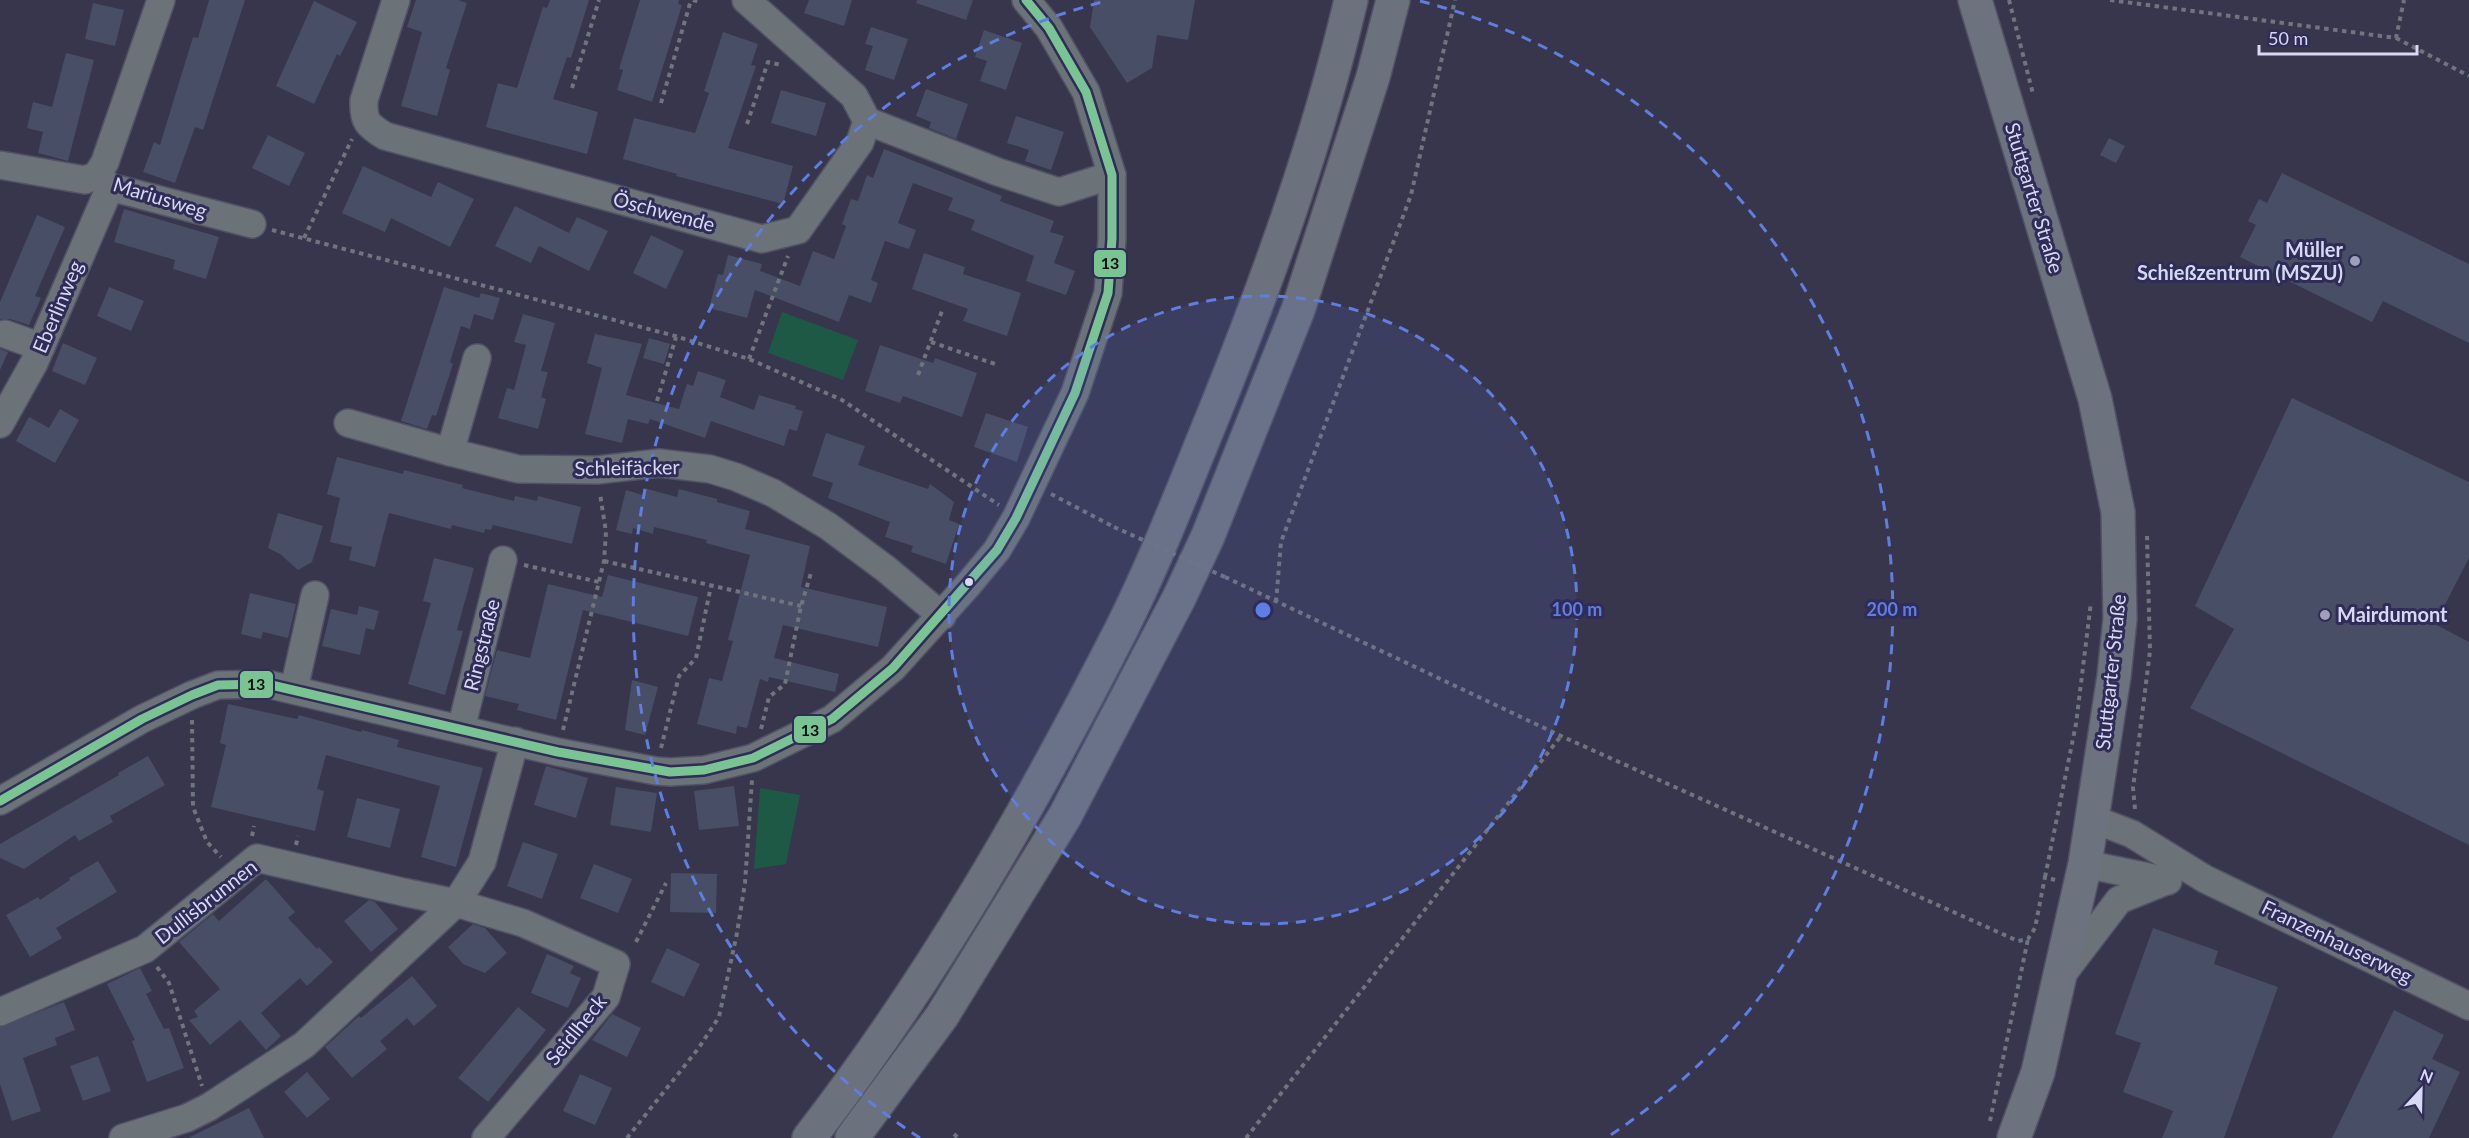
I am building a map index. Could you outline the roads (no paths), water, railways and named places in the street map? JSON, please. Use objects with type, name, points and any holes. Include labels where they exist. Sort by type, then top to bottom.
[{"type":"highway","points":[[809,1138],[913,995],[1030,799],[1123,626],[1170,521],[1261,298],[1311,146],[1351,0]]},
{"type":"highway","points":[[852,1138],[942,1016],[1065,816],[1179,598],[1208,536],[1298,310],[1366,99],[1393,0]]},
{"type":"main road","name":"Stuttgarter Straße","points":[[1975,0],[2095,399],[2118,512],[2120,619],[2093,819],[2083,875],[2038,1072],[2001,1132]]},
{"type":"street","name":"Eberlinweg","points":[[0,424],[41,348],[104,181],[105,162],[161,0]]},
{"type":"street","name":"Öschwende","points":[[396,0],[364,100],[364,115],[371,128],[385,136],[762,239],[798,230],[860,142],[867,121]]},
{"type":"street","points":[[746,0],[854,96],[867,121],[998,172],[1059,192],[1112,175]]},
{"type":"street","points":[[0,801],[142,719],[218,685],[250,683],[294,689],[558,752],[656,771],[704,770],[753,759],[832,719],[893,668],[942,616],[997,550],[1033,485],[1075,393],[1108,293],[1112,239],[1112,175],[1086,92],[1049,28],[1026,0]]},
{"type":"street","name":"Mariusweg","points":[[0,165],[85,180],[104,181],[252,224]]},
{"type":"street","points":[[5,334],[41,348]]},
{"type":"street","points":[[450,452],[477,358]]},
{"type":"street","name":"Schleifäcker","points":[[348,423],[518,469],[597,470],[659,464],[710,469],[736,477],[773,493],[828,526],[886,569],[942,616]]},
{"type":"street","name":"Ringstraße","points":[[462,729],[503,560]]},
{"type":"street","points":[[294,689],[315,595]]},
{"type":"street","points":[[123,1138],[195,1121],[304,1045],[456,903],[482,862],[514,741]]},
{"type":"street","name":"Franzenhauserweg","points":[[2093,819],[2132,834],[2205,879],[2469,1006]]},
{"type":"street","name":"Dullisbrunnen","points":[[0,1012],[145,949],[257,858],[456,903]]},
{"type":"street","name":"Franzenhauserweg","points":[[2083,875],[2166,881],[2205,879]]},
{"type":"street","points":[[2061,976],[2119,900],[2166,881]]},
{"type":"street","name":"Seidlheck","points":[[456,903],[523,923],[616,964],[606,997],[486,1138]]},
{"type":"place","name":"Müller Schießzentrum (MSZU)","points":[[2355,261]]},
{"type":"place","name":"Mairdumont","points":[[2325,615]]}]
